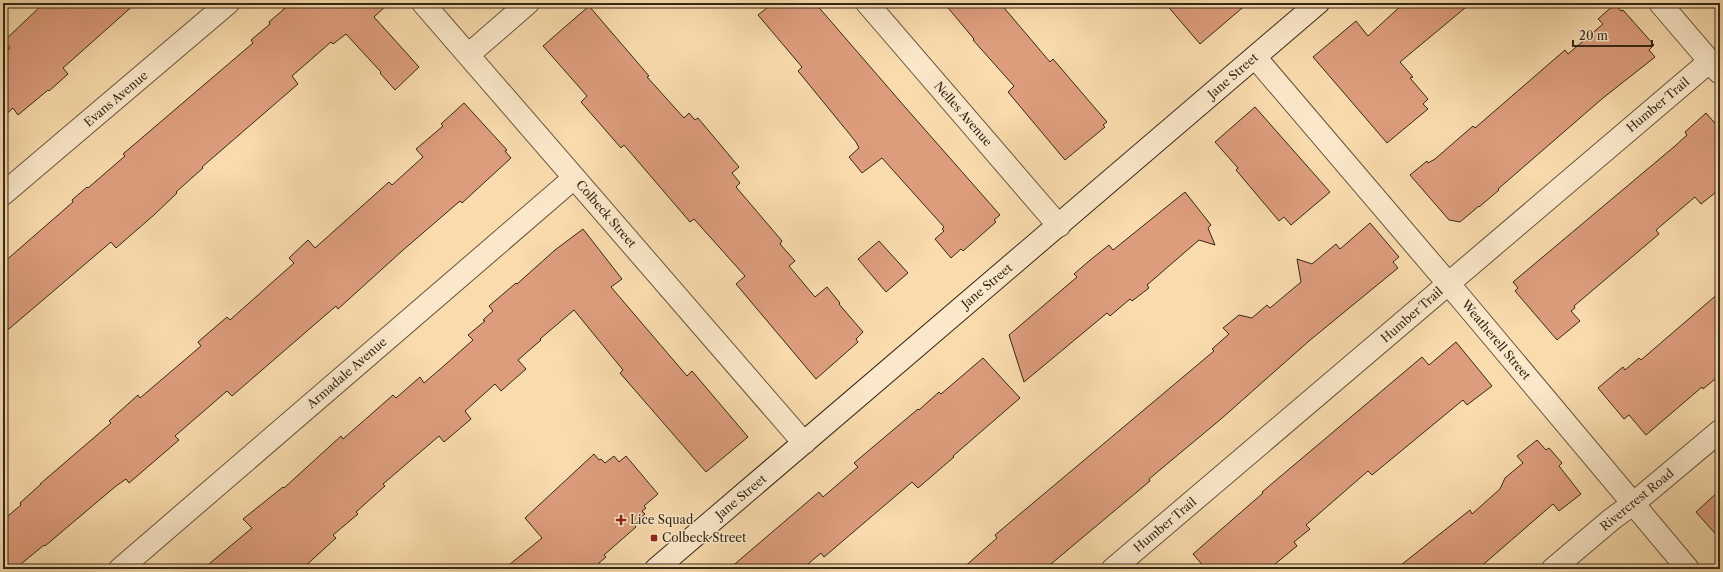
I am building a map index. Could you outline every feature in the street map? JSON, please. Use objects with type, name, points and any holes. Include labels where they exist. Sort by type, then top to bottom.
[{"type":"street","name":"Evans Avenue","points":[[3,194],[228,3]]},
{"type":"street","name":"Colbeck Street","points":[[423,3],[804,443]]},
{"type":"street","points":[[468,55],[528,3]]},
{"type":"street","name":"Nelles Avenue","points":[[868,3],[1059,226]]},
{"type":"street","points":[[1660,3],[1715,67]]},
{"type":"street","name":"Jane Street","points":[[656,569],[1255,57],[1308,6]]},
{"type":"street","name":"Weatherell Street","points":[[1255,57],[1448,283],[1688,569]]},
{"type":"street","name":"Humber Trail","points":[[1113,569],[1448,283],[1715,67]]},
{"type":"street","name":"Armadale Avenue","points":[[120,569],[574,178]]},
{"type":"street","name":"Rivercrest Road","points":[[1553,569],[1612,519],[1634,504],[1720,431]]},
{"type":"building","points":[[44,3],[136,3],[63,68],[68,74],[49,91],[48,90],[18,115],[13,108],[3,117],[3,54],[10,48],[4,41]]},
{"type":"building","points":[[291,3],[389,3],[374,17],[419,67],[395,90],[380,73],[381,72],[346,34],[333,44],[331,42],[292,76],[298,84],[202,167],[203,168],[176,192],[177,193],[154,215],[116,248],[111,242],[3,334],[3,263],[73,202],[72,200],[125,156],[123,154],[253,43],[251,40]]},
{"type":"building","points":[[773,3],[815,3],[1000,215],[994,220],[996,222],[963,251],[961,249],[951,258],[935,239],[944,231],[942,229],[944,227],[882,158],[862,173],[849,157],[859,148],[856,142],[798,71],[802,67],[758,15]]},
{"type":"building","points":[[944,3],[1000,3],[1050,62],[1053,59],[1107,122],[1103,125],[1105,127],[1065,160],[1008,92],[1014,86],[973,40],[974,39]]},
{"type":"building","points":[[1165,3],[1248,3],[1200,44]]},
{"type":"building","points":[[1404,3],[1471,3],[1400,62],[1413,77],[1410,78],[1428,99],[1423,104],[1428,109],[1387,143],[1313,57],[1356,21],[1368,36]]},
{"type":"building","points":[[1615,4],[1621,11],[1623,10],[1654,45],[1649,50],[1655,57],[1603,98],[1479,207],[1460,222],[1449,220],[1410,175],[1427,161],[1428,163],[1435,159],[1473,126],[1475,128],[1565,50],[1568,54],[1603,24],[1598,19]]},
{"type":"building","points":[[589,6],[649,76],[647,77],[684,118],[689,113],[695,120],[698,118],[739,167],[732,173],[740,183],[736,187],[782,241],[780,244],[795,261],[789,266],[815,297],[827,287],[840,303],[839,304],[863,332],[856,339],[858,342],[816,379],[736,284],[745,276],[694,219],[690,222],[624,145],[621,148],[581,102],[587,96],[543,46]]},
{"type":"building","points":[[464,103],[507,150],[505,151],[511,158],[462,203],[460,201],[338,309],[336,306],[232,396],[227,391],[175,436],[179,440],[129,483],[126,479],[116,486],[45,546],[44,545],[15,569],[3,569],[3,520],[21,505],[20,503],[40,484],[111,423],[109,421],[138,395],[140,398],[201,346],[198,342],[227,317],[230,320],[294,263],[289,258],[308,240],[315,248],[389,182],[392,185],[423,157],[416,149],[443,126],[441,124]]},
{"type":"building","points":[[1255,107],[1330,192],[1291,225],[1284,217],[1279,221],[1236,170],[1238,168],[1215,142]]},
{"type":"building","points":[[1706,113],[1720,129],[1720,189],[1701,204],[1695,197],[1656,230],[1659,234],[1574,306],[1575,308],[1571,311],[1580,321],[1557,340],[1515,291],[1518,288],[1513,282],[1675,146],[1687,135],[1685,132]]},
{"type":"building","points":[[1185,192],[1211,225],[1208,228],[1215,245],[1199,240],[1147,285],[1149,288],[1132,301],[1130,299],[1110,316],[1107,313],[1024,382],[1009,335],[1077,277],[1074,274],[1089,261],[1109,245],[1113,250]]},
{"type":"building","points":[[1370,223],[1399,257],[1393,262],[1398,268],[1309,341],[1221,419],[1149,479],[1150,481],[1045,569],[962,569],[997,538],[995,535],[1214,351],[1212,349],[1229,334],[1223,328],[1239,315],[1252,318],[1267,305],[1270,308],[1301,282],[1297,259],[1312,264],[1336,244],[1340,249]]},
{"type":"building","points":[[583,229],[622,279],[611,287],[687,376],[692,371],[748,437],[706,472],[620,373],[623,370],[574,310],[518,360],[526,369],[501,391],[495,384],[465,411],[471,419],[444,442],[439,436],[383,484],[385,486],[356,512],[358,514],[333,535],[336,538],[302,569],[203,569],[252,528],[243,519],[283,487],[284,488],[341,436],[343,439],[393,395],[396,398],[420,377],[424,383],[473,340],[468,335],[485,321],[483,320],[493,311],[489,306],[516,283],[517,284],[555,250]]},
{"type":"building","points":[[879,241],[908,273],[886,292],[858,259]]},
{"type":"building","points":[[1720,292],[1720,375],[1703,389],[1702,387],[1646,435],[1629,415],[1624,419],[1598,388],[1623,367],[1625,370],[1639,358],[1641,360]]},
{"type":"building","points":[[1456,342],[1492,386],[1467,405],[1463,400],[1372,475],[1368,471],[1306,525],[1310,529],[1294,542],[1297,546],[1269,569],[1206,569],[1193,554],[1263,493],[1262,492],[1422,357],[1429,365]]},
{"type":"building","points":[[983,358],[1020,398],[918,488],[912,482],[824,557],[821,553],[802,569],[729,569],[819,492],[823,497],[858,467],[854,463],[918,409],[919,410],[939,392],[941,394]]},
{"type":"building","points":[[1537,440],[1546,450],[1549,448],[1562,463],[1559,466],[1581,494],[1559,511],[1553,504],[1478,569],[1396,569],[1470,510],[1472,514],[1500,489],[1505,478],[1523,463],[1517,456]]},
{"type":"building","points":[[594,454],[599,460],[601,459],[605,463],[614,456],[619,462],[626,456],[658,494],[644,506],[646,508],[642,511],[645,514],[634,524],[636,527],[604,555],[606,557],[592,569],[504,569],[542,538],[525,518]]},
{"type":"building","points":[[1720,490],[1720,539],[1696,512]]},
{"type":"place","name":"Lice Squad","points":[[621,520]]},
{"type":"place","name":"Colbeck Street","points":[[654,538]]}]
